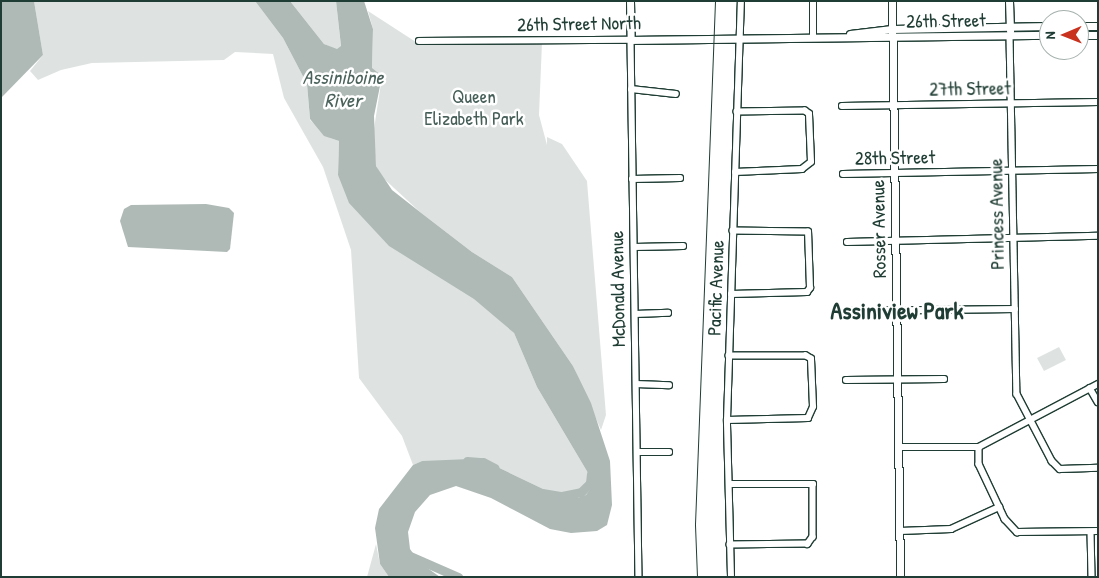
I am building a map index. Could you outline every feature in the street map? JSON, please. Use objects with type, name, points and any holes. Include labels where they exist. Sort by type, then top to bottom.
[{"type":"street","name":"McDonald Avenue","points":[[630,1],[639,577]]},
{"type":"street","name":"Pacific Avenue","points":[[732,577],[727,420],[741,1]]},
{"type":"street","points":[[814,1],[814,36]]},
{"type":"street","name":"Rosser Avenue","points":[[892,1],[900,577]]},
{"type":"street","name":"Princess Avenue","points":[[1009,1],[1017,394],[1052,461],[1060,469],[1098,468]]},
{"type":"street","name":"26th Street","points":[[845,35],[864,30],[1039,26]]},
{"type":"street","name":"26th Street","points":[[739,38],[845,35],[892,38],[1039,35]]},
{"type":"street","name":"26th Street North","points":[[419,41],[739,38]]},
{"type":"street","points":[[631,89],[676,94]]},
{"type":"street","name":"27th Street","points":[[842,106],[1098,102]]},
{"type":"street","points":[[735,172],[802,170],[811,162],[809,114],[805,111],[737,112]]},
{"type":"street","name":"28th Street","points":[[843,174],[1098,169]]},
{"type":"street","points":[[632,179],[680,178]]},
{"type":"street","points":[[731,294],[807,292],[810,288],[808,232],[733,231]]},
{"type":"street","points":[[848,242],[1098,236]]},
{"type":"street","points":[[634,247],[683,246]]},
{"type":"street","points":[[846,311],[1015,309]]},
{"type":"street","points":[[635,314],[668,313]]},
{"type":"street","points":[[727,420],[808,418],[813,407],[811,359],[806,356],[729,356]]},
{"type":"street","points":[[846,380],[944,379]]},
{"type":"street","points":[[636,384],[669,385]]},
{"type":"street","points":[[898,448],[979,447],[1031,422],[1098,384]]},
{"type":"street","points":[[1090,388],[1098,402]]},
{"type":"street","points":[[979,447],[979,464],[999,507],[1017,532],[1098,531]]},
{"type":"street","points":[[637,452],[669,452]]},
{"type":"street","points":[[729,484],[813,484],[813,536],[808,544],[730,545]]},
{"type":"street","points":[[900,531],[951,529],[999,507]]},
{"type":"street","points":[[1091,532],[1092,577]]},
{"type":"green space","points":[[34,1],[255,1],[283,38],[307,84],[310,120],[330,138],[339,141],[338,175],[514,333],[537,387],[588,473],[591,488],[586,495],[560,497],[491,464],[422,461],[413,465],[402,436],[359,378],[351,250],[323,167],[284,98],[273,54],[235,52],[224,60],[92,63],[61,70],[38,80],[30,71],[43,55]]},
{"type":"green space","points":[[290,1],[336,1],[341,47],[337,50],[324,44]]},
{"type":"green space","name":"Queen Elizabeth Park","points":[[368,11],[419,44],[542,43],[539,115],[547,145],[547,137],[562,144],[587,181],[606,415],[601,430],[573,366],[512,277],[472,252],[420,212],[381,176],[376,166],[373,135],[382,77],[372,69],[373,29]]},
{"type":"green space","points":[[1059,347],[1066,360],[1044,371],[1037,358]]},
{"type":"green space","points":[[376,544],[380,564],[389,577],[367,577]]},
{"type":"water","points":[[1,1],[34,1],[43,55],[1,98]]},
{"type":"water","name":"Assiniboine River","points":[[255,1],[290,1],[324,44],[337,49],[341,46],[336,1],[364,1],[373,29],[372,68],[382,76],[374,116],[376,166],[392,190],[472,252],[512,277],[573,366],[591,403],[610,461],[612,505],[607,525],[597,531],[571,533],[550,529],[491,498],[456,486],[430,495],[415,512],[408,532],[410,549],[419,562],[440,577],[389,577],[380,564],[375,528],[379,509],[413,465],[422,461],[470,459],[491,464],[560,497],[577,498],[586,495],[591,488],[588,473],[537,387],[514,333],[474,299],[389,246],[349,203],[338,175],[339,141],[324,136],[310,119],[307,84],[283,38]]},
{"type":"water","points":[[206,204],[229,208],[234,213],[230,249],[227,252],[128,247],[120,221],[124,209],[131,205]]},
{"type":"waterway","name":"Assiniboine River","points":[[467,461],[483,462],[495,468]]},
{"type":"waterway","name":"Assiniboine River","points":[[542,493],[562,496],[581,492],[590,483],[591,474]]},
{"type":"waterway","name":"Assiniboine River","points":[[408,555],[458,577]]},
{"type":"railway","points":[[697,577],[695,524],[715,1]]},
{"type":"district","name":"Assiniview Park","points":[[897,311]]}]
